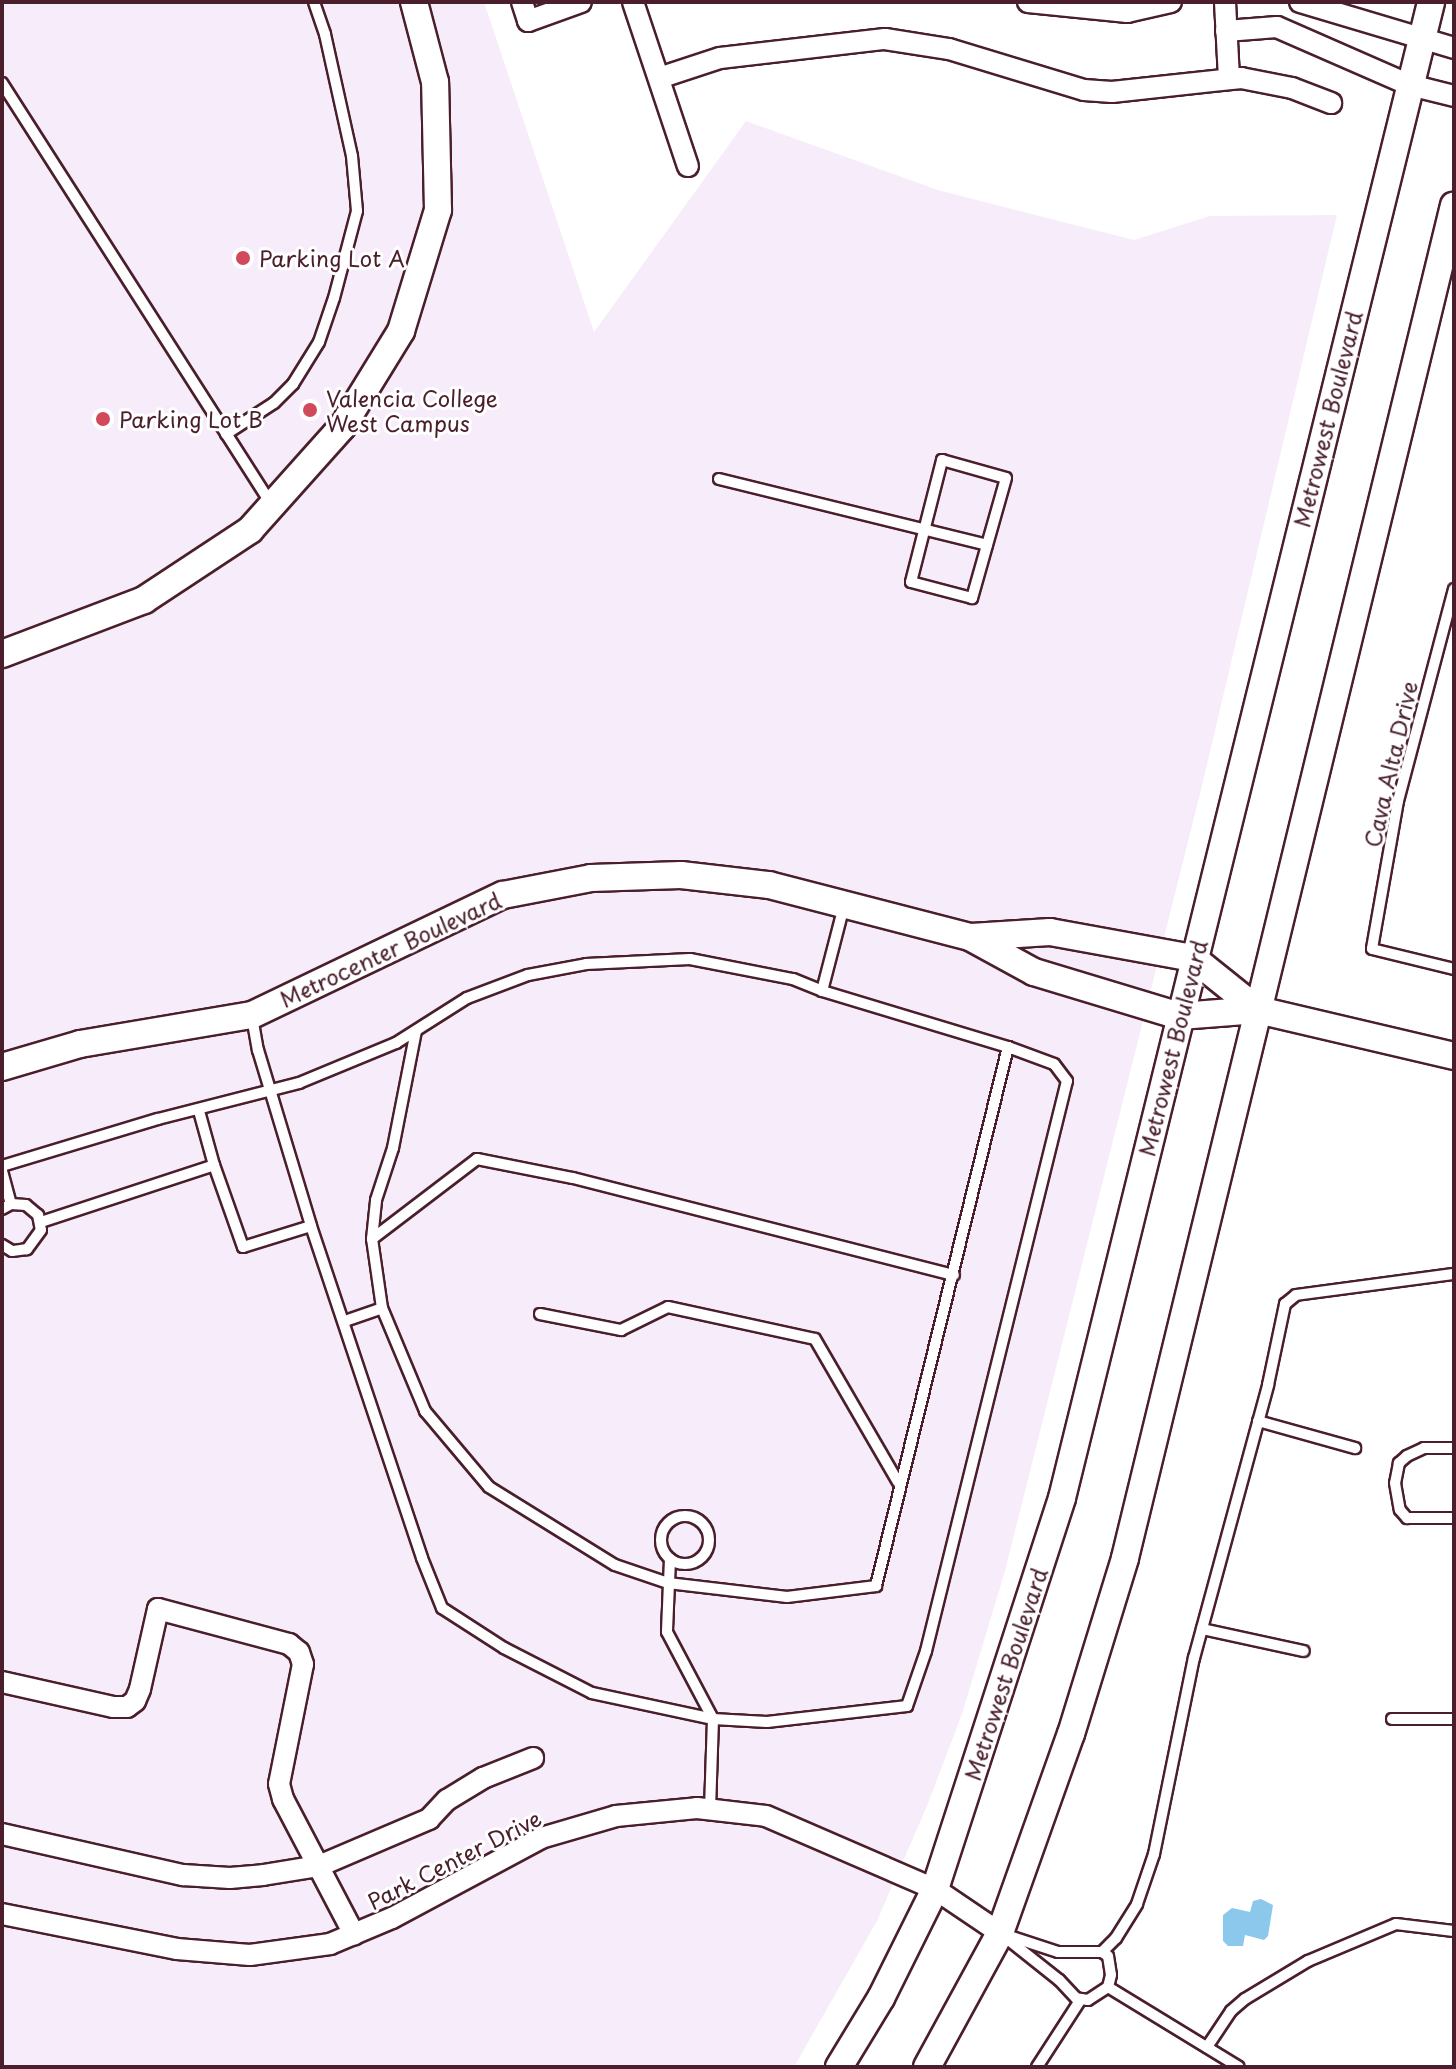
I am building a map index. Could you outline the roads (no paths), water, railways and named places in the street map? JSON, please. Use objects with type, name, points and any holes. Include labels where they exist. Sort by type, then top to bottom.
[{"type":"street","points":[[2,654],[144,600],[250,530],[342,427],[401,331],[438,210],[435,82],[414,2]]},
{"type":"street","points":[[522,2],[528,21],[581,2]]},
{"type":"street","points":[[633,2],[688,166]]},
{"type":"street","points":[[1028,2],[1127,12],[1143,5],[1171,2]]},
{"type":"street","points":[[1225,2],[1229,79]]},
{"type":"street","points":[[1300,2],[1454,48]]},
{"type":"street","name":"Metrowest Boulevard","points":[[839,2067],[881,1998],[935,1889],[1062,1498],[1431,2]]},
{"type":"street","points":[[1226,31],[1277,27],[1410,85],[1454,96]]},
{"type":"street","points":[[659,78],[720,58],[885,39],[949,49],[1084,90],[1112,92],[1229,79],[1259,80],[1331,103]]},
{"type":"street","points":[[927,2067],[1000,1933],[1071,1734],[1125,1558],[1454,205]]},
{"type":"street","name":"Metrocenter Boulevard","points":[[2,1067],[80,1044],[252,1015],[503,895],[591,878],[686,876],[769,885],[970,937],[1034,972],[1180,1016]]},
{"type":"street","name":"Metrocenter Boulevard","points":[[970,937],[1050,932],[1193,958]]},
{"type":"street","points":[[1193,958],[1258,1010]]},
{"type":"street","points":[[1180,1016],[1258,1010],[1454,1056]]},
{"type":"street","points":[[2,1682],[113,1707],[127,1707],[135,1701],[140,1689],[158,1609],[289,1644],[299,1652],[302,1679],[279,1784],[283,1799],[354,1934]]},
{"type":"street","points":[[2,1834],[183,1875],[230,1878],[319,1866],[429,1819],[447,1800],[483,1778],[533,1758]]},
{"type":"street","name":"Park Center Drive","points":[[2,1914],[177,1949],[250,1955],[330,1944],[541,1838],[616,1816],[710,1809],[766,1816],[935,1889],[1000,1933]]},
{"type":"lane","points":[[226,434],[284,394],[319,342],[357,211],[352,156],[325,34],[314,2]]},
{"type":"lane","points":[[2,83],[272,505]]},
{"type":"lane","points":[[942,460],[1006,478],[972,598],[911,582],[925,528],[942,460]]},
{"type":"lane","points":[[719,479],[987,545]]},
{"type":"lane","name":"Cava Alta Drive","points":[[1454,589],[1398,801],[1372,949],[1454,969]]},
{"type":"lane","points":[[822,991],[844,904]]},
{"type":"lane","points":[[2,1245],[12,1251],[27,1249],[38,1238],[41,1222],[33,1209],[6,1206],[2,1169],[158,1119],[271,1092],[396,1043],[467,998],[528,975],[586,964],[690,959],[793,979],[822,991],[1008,1047],[1054,1064],[1067,1081],[926,1651],[907,1706],[767,1722],[713,1719],[592,1693],[504,1648],[442,1608],[422,1558],[311,1226],[271,1092],[252,1015]]},
{"type":"lane","points":[[416,1031],[393,1148],[376,1200],[372,1239],[382,1308],[425,1411],[489,1487],[615,1565],[668,1583],[787,1597],[876,1586],[898,1482],[954,1275],[1008,1047]]},
{"type":"lane","points":[[199,1111],[243,1247],[311,1226]]},
{"type":"lane","points":[[372,1239],[477,1159],[573,1178],[954,1275]]},
{"type":"lane","points":[[41,1222],[214,1165]]},
{"type":"lane","points":[[1102,1952],[1116,1938],[1137,1904],[1154,1854],[1202,1629],[1258,1421],[1285,1304],[1296,1295],[1454,1274]]},
{"type":"lane","points":[[540,1314],[621,1330],[668,1307],[815,1339],[898,1482]]},
{"type":"lane","points":[[345,1321],[382,1308]]},
{"type":"lane","points":[[1258,1421],[1355,1448]]},
{"type":"lane","points":[[1454,1448],[1424,1448],[1407,1456],[1399,1463],[1395,1483],[1400,1510],[1407,1518],[1454,1518]]},
{"type":"lane","points":[[670,1559],[685,1564],[700,1559],[709,1537],[702,1522],[687,1515],[666,1523],[661,1546],[670,1559],[667,1632],[713,1719],[710,1809]]},
{"type":"lane","points":[[1202,1629],[1304,1651]]},
{"type":"lane","points":[[1392,1719],[1454,1719]]},
{"type":"lane","points":[[1207,2047],[1231,2011],[1245,1999],[1308,1961],[1396,1924],[1454,1931]]},
{"type":"lane","points":[[1000,1933],[1058,1952],[1102,1952],[1108,1956],[1111,1975],[1108,1987],[1092,1998],[1081,1999],[1000,1933]]},
{"type":"lane","points":[[1108,1987],[1239,2067]]},
{"type":"lane","points":[[1037,2067],[1081,1999]]},
{"type":"water","points":[[1261,1899],[1273,1905],[1268,1936],[1264,1940],[1245,1935],[1243,1946],[1228,1946],[1223,1941],[1223,1915],[1232,1908],[1250,1912],[1253,1901]]},
{"type":"place","name":"Parking Lot A","points":[[243,258]]},
{"type":"place","name":"Valencia College West Campus","points":[[310,410]]},
{"type":"place","name":"Parking Lot B","points":[[103,419]]}]
